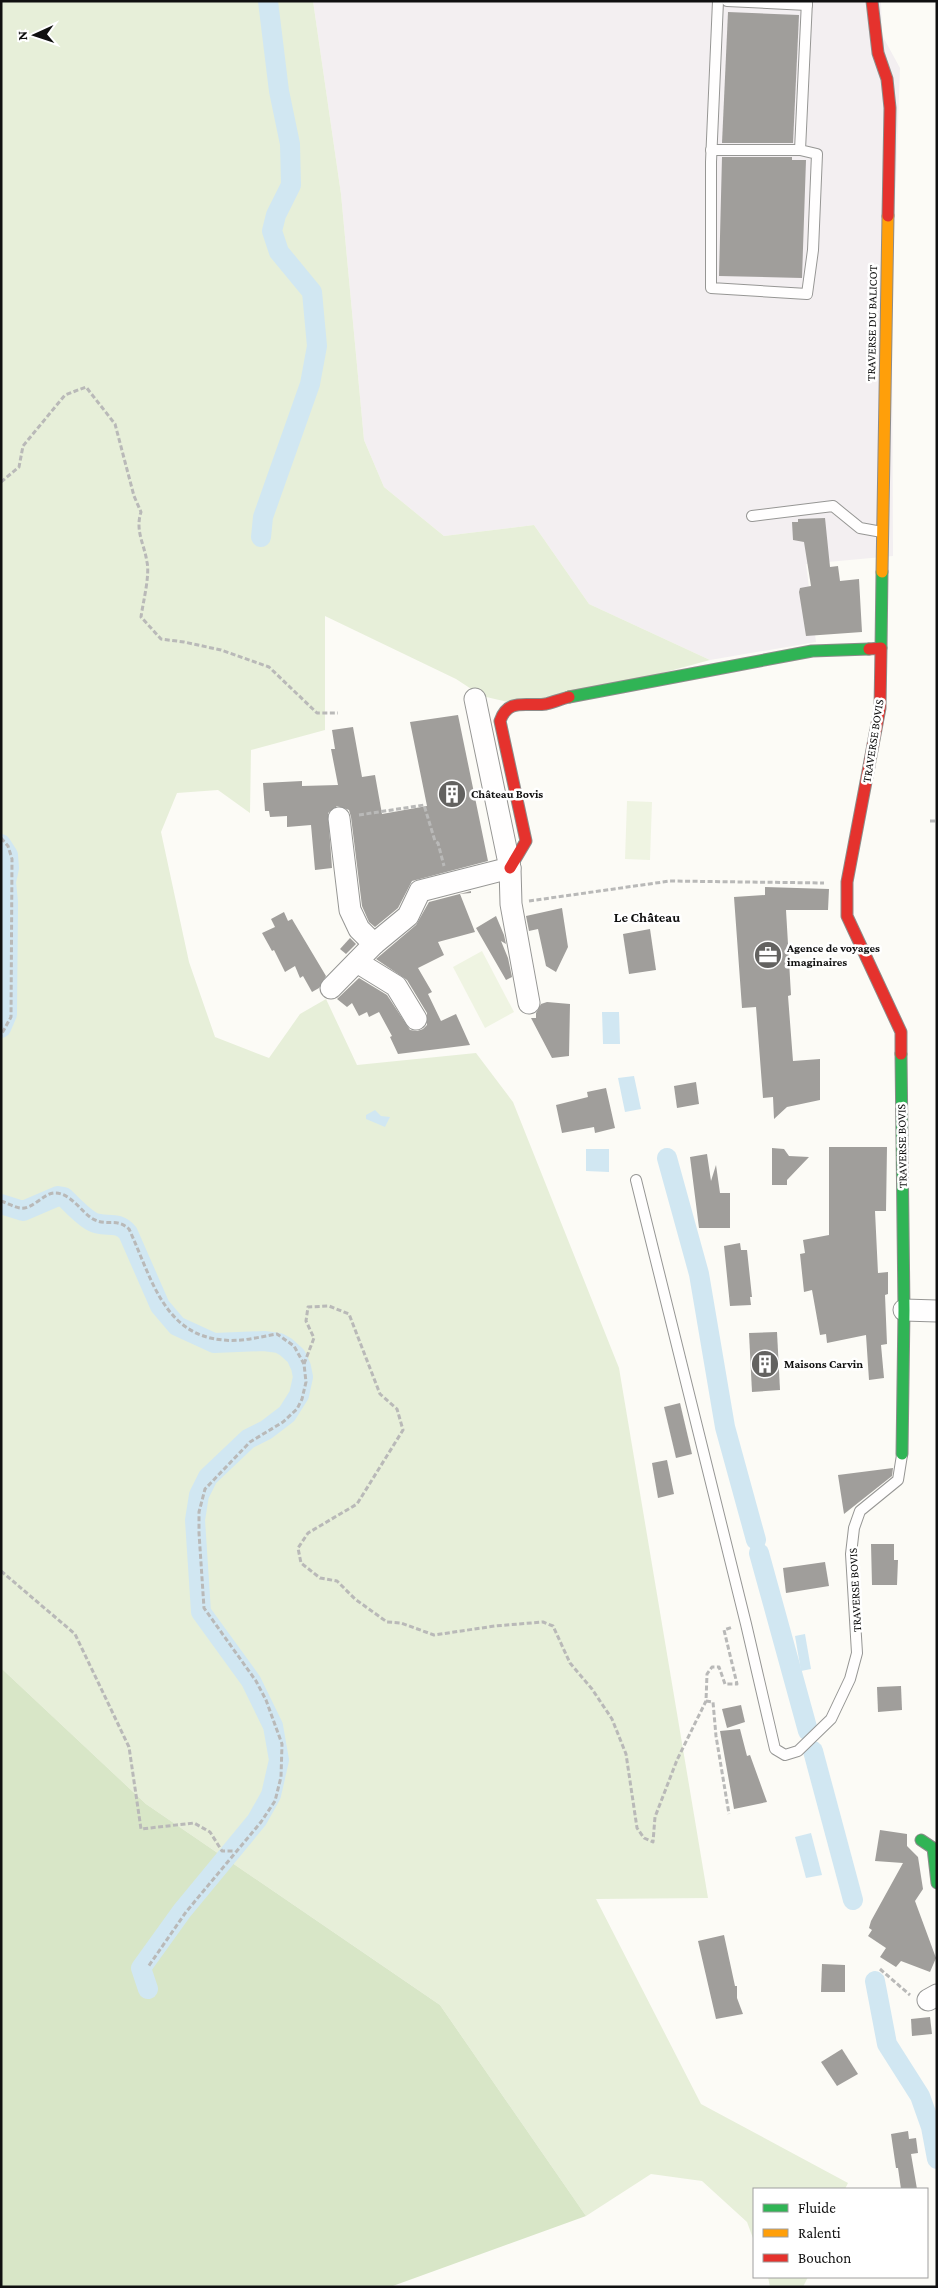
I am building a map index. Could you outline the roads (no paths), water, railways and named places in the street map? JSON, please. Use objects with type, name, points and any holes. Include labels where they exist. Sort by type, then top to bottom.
[{"type":"street","name":"TRAVERSE DU BALICOT","points":[[872,1],[878,53],[887,79],[890,108],[881,648]]},
{"type":"street","points":[[331,988],[374,944],[408,916],[420,891],[510,868],[526,841],[500,721],[502,712],[514,704],[545,704],[574,695],[812,651],[881,648]]},
{"type":"street","name":"TRAVERSE BOVIS","points":[[881,648],[880,708],[847,882],[847,916],[901,1032],[904,1310],[902,1454]]},
{"type":"street","points":[[475,699],[510,868],[511,904],[529,1003]]},
{"type":"street","points":[[339,818],[350,910],[359,929],[374,944]]},
{"type":"street","points":[[357,962],[396,986],[416,1019]]},
{"type":"street","points":[[904,1310],[934,1311]]},
{"type":"street","points":[[921,1840],[933,1848],[937,1883]]},
{"type":"lane","points":[[711,150],[800,150],[817,154],[813,250],[808,294],[711,288],[711,150],[718,1]]},
{"type":"lane","points":[[727,1],[807,3],[800,150]]},
{"type":"lane","points":[[752,516],[833,506],[860,528],[883,532]]},
{"type":"lane","name":"TRAVERSE BOVIS","points":[[636,1180],[775,1749],[785,1755],[798,1751],[831,1719],[850,1679],[857,1653],[851,1554],[854,1528],[860,1511],[898,1480],[902,1454]]},
{"type":"water","points":[[602,1012],[619,1012],[620,1044],[603,1044]]},
{"type":"water","points":[[634,1076],[641,1109],[625,1112],[618,1078]]},
{"type":"water","points":[[375,1110],[381,1116],[390,1117],[385,1127],[366,1119],[366,1115]]},
{"type":"water","points":[[586,1149],[609,1149],[609,1172],[586,1171]]},
{"type":"water","points":[[805,1634],[811,1669],[801,1671],[795,1636]]},
{"type":"water","points":[[811,1833],[822,1875],[806,1878],[795,1837]]},
{"type":"waterway","points":[[261,537],[263,517],[310,384],[317,346],[312,292],[279,252],[272,231],[276,215],[291,185],[290,144],[279,91],[268,1]]},
{"type":"waterway","points":[[1,844],[8,855],[9,868],[6,882],[8,902],[7,1014],[1,1028]]},
{"type":"waterway","points":[[667,1158],[699,1274],[725,1427],[756,1540]]},
{"type":"waterway","points":[[1,1204],[23,1211],[58,1196],[64,1197],[91,1221],[119,1226],[128,1233],[160,1306],[177,1326],[214,1343],[264,1341],[279,1343],[296,1356],[303,1377],[299,1395],[287,1414],[266,1430],[248,1439],[208,1477],[199,1495],[195,1520],[201,1612],[251,1681],[273,1726],[279,1760],[271,1795],[257,1820],[182,1911],[141,1968],[148,1989]]},
{"type":"waterway","points":[[759,1553],[808,1731]]},
{"type":"waterway","points":[[813,1751],[853,1900]]},
{"type":"waterway","points":[[875,1981],[887,2044],[920,2096],[931,2127],[937,2159]]},
{"type":"place","name":"Château Bovis","points":[[452,794]]},
{"type":"place","name":"Agence de voyages imaginaires","points":[[768,955]]},
{"type":"place","name":"Maisons Carvin","points":[[765,1364]]},
{"type":"district","name":"Le Château","points":[[647,917]]}]
